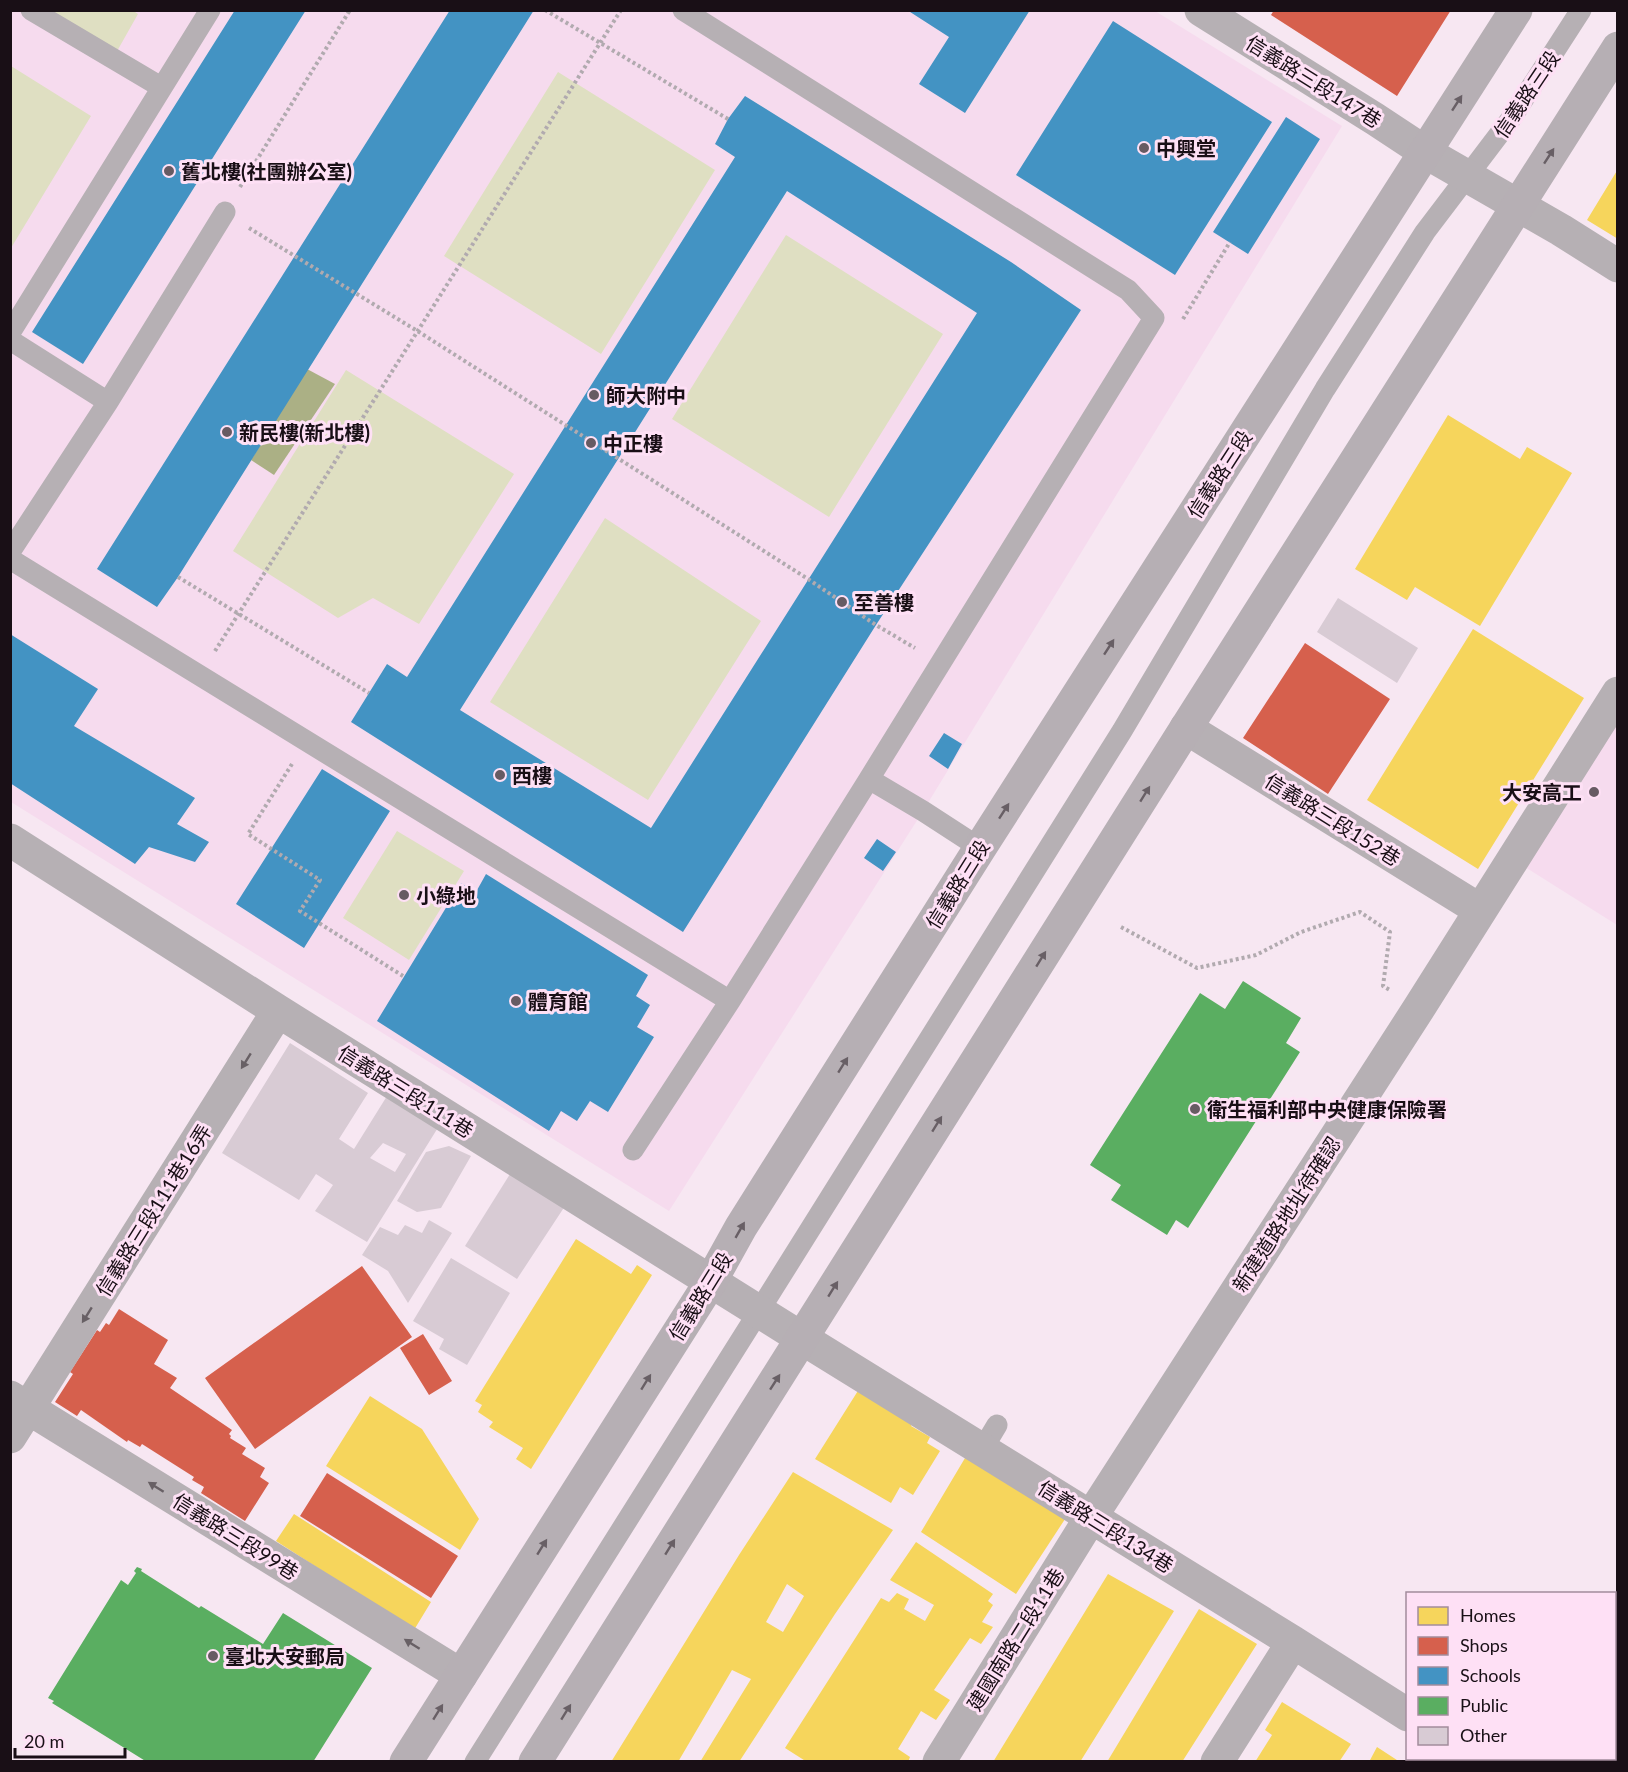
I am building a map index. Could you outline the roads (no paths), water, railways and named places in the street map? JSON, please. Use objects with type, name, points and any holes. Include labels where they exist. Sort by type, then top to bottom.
[{"type":"main road","name":"信義路三段","points":[[406,1761],[711,1281],[741,1227],[980,848],[1515,10]]},
{"type":"main road","points":[[535,1761],[1617,48]]},
{"type":"street","name":"信義路三段147巷","points":[[1207,12],[1425,152],[1518,205],[1617,266]]},
{"type":"street","name":"新建道路地址待確認","points":[[1091,1517],[1419,1008],[1617,693]]},
{"type":"street","name":"信義路三段152巷","points":[[1186,728],[1480,910]]},
{"type":"street","name":"信義路三段111巷","points":[[10,840],[278,1011],[802,1339]]},
{"type":"street","name":"信義路三段111巷16弄","points":[[10,1437],[20,1402],[278,1011]]},
{"type":"street","name":"信義路三段134巷","points":[[802,1339],[990,1437],[1091,1517],[1406,1714]]},
{"type":"street","name":"信義路三段99巷","points":[[20,1402],[461,1676]]},
{"type":"street","name":"建國南路二段11巷","points":[[939,1761],[1091,1517]]},
{"type":"street","points":[[1217,1761],[1293,1642]]},
{"type":"lane","points":[[31,10],[161,87]]},
{"type":"lane","points":[[10,333],[210,10]]},
{"type":"lane","points":[[633,1150],[730,1001],[1154,318],[1128,290],[683,10]]},
{"type":"lane","name":"信義路三段","points":[[474,1761],[1122,731],[1325,389],[1425,232],[1527,95],[1581,10]]},
{"type":"lane","points":[[10,552],[108,402],[225,212]]},
{"type":"lane","points":[[10,340],[108,402]]},
{"type":"lane","points":[[10,559],[730,1001]]},
{"type":"lane","points":[[869,779],[923,810],[980,848]]},
{"type":"place","name":"中興堂","points":[[1144,148]]},
{"type":"place","name":"舊北樓(社團辦公室)","points":[[169,171]]},
{"type":"place","name":"師大附中","points":[[594,395]]},
{"type":"place","name":"新民樓(新北樓)","points":[[227,432]]},
{"type":"place","name":"中正樓","points":[[591,443]]},
{"type":"place","name":"至善樓","points":[[842,602]]},
{"type":"place","name":"西樓","points":[[500,775]]},
{"type":"place","name":"大安高工","points":[[1594,792]]},
{"type":"place","name":"小綠地","points":[[404,895]]},
{"type":"place","name":"體育館","points":[[516,1001]]},
{"type":"place","name":"衛生福利部中央健康保險署","points":[[1195,1109]]},
{"type":"place","name":"臺北大安郵局","points":[[213,1656]]}]
